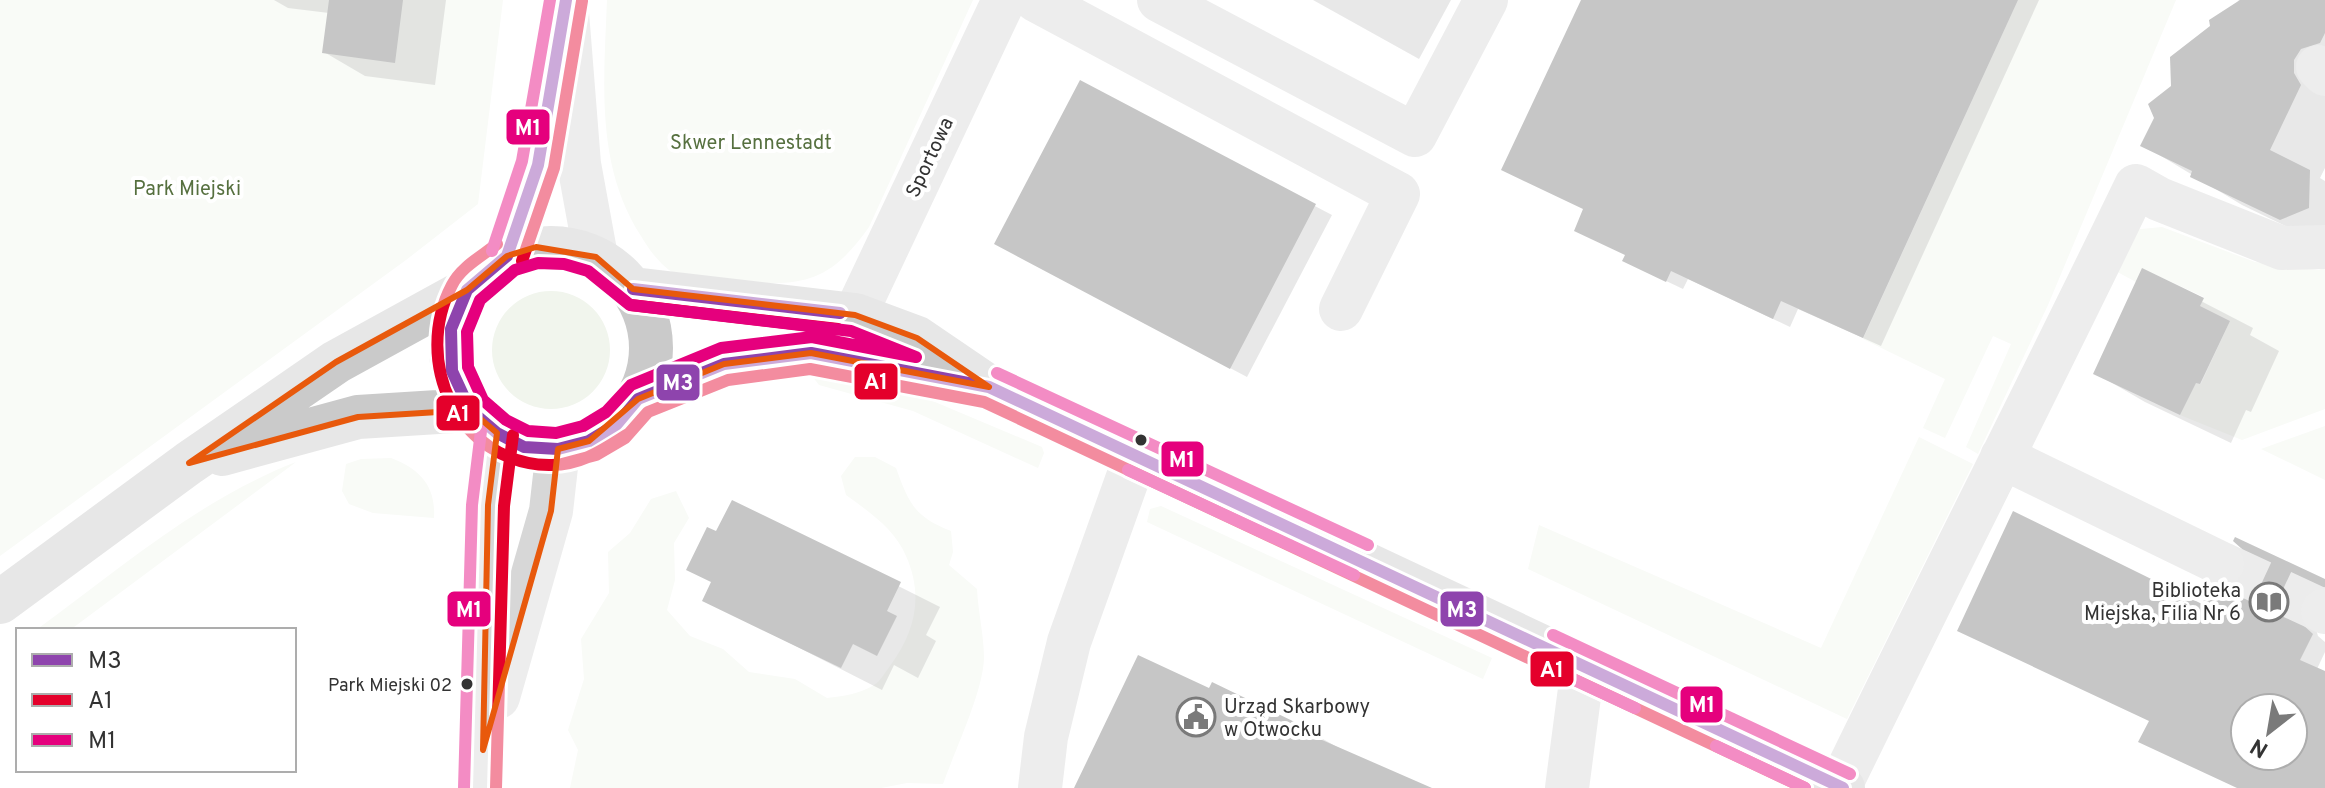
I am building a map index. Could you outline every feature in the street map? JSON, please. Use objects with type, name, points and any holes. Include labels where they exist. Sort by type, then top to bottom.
[{"type":"main road","points":[[0,602],[189,463],[336,362],[467,290],[507,256],[536,247],[567,248],[596,257],[633,289],[649,325],[651,363],[638,399],[617,424],[589,441],[558,449],[524,447],[484,421],[452,371],[451,329],[467,290]]},
{"type":"main road","points":[[633,289],[855,315],[917,338],[989,387],[1841,787]]},
{"type":"main road","points":[[638,399],[724,364],[811,353],[989,387]]},
{"type":"main road","points":[[189,463],[358,417],[484,421]]},
{"type":"street","name":"Sportowa","points":[[855,315],[1004,0]]},
{"type":"street","points":[[1036,0],[1398,194],[1341,309]]},
{"type":"street","points":[[1159,0],[1415,135],[1486,0]]},
{"type":"street","points":[[507,256],[538,165],[565,11]]},
{"type":"street","points":[[565,11],[579,164],[596,257]]},
{"type":"street","points":[[1841,787],[1910,637],[2136,186],[2282,248],[2325,247]]},
{"type":"street","points":[[481,769],[488,505],[484,421]]},
{"type":"street","points":[[481,769],[548,524],[558,449]]},
{"type":"street","points":[[1040,788],[1046,737],[1069,642],[1136,455]]},
{"type":"street","points":[[2002,457],[2222,564]]},
{"type":"street","points":[[1567,788],[1583,666]]},
{"type":"highlighted area","points":[[536,247],[596,257],[633,289],[855,315],[917,338],[989,387],[811,353],[724,364],[638,399],[589,441],[558,449],[551,511],[483,750],[488,505],[497,433],[470,410],[358,417],[189,463],[336,362],[467,290],[507,256]]},
{"type":"green space","name":"Park Miejski","points":[[0,0],[503,0],[478,204],[0,556]]},
{"type":"green space","name":"Skwer Lennestadt","points":[[607,0],[973,0],[869,227],[845,257],[832,267],[805,279],[772,283],[686,278],[662,264],[641,236],[626,209],[609,151],[604,92]]},
{"type":"green space","points":[[2018,0],[2176,0],[2048,305],[1978,454],[1966,447],[2011,344],[1993,336],[1945,438],[1923,428],[1945,379],[1863,339]]},
{"type":"green space","points":[[2162,227],[2255,262],[2319,270],[2325,267],[2325,409],[2242,440],[2180,415],[2196,383],[2201,384],[2230,321],[2200,306],[2204,297],[2143,269],[2136,282],[2110,268],[2131,230]]},
{"type":"green space","points":[[551,291],[584,301],[600,317],[610,350],[600,383],[584,399],[551,409],[518,399],[502,383],[492,350],[502,317],[518,301]]},
{"type":"green space","points":[[809,372],[897,386],[1042,447],[1044,453],[1038,468],[913,411],[819,385]]},
{"type":"green space","points":[[2325,426],[2325,480],[2261,449]]},
{"type":"green space","points":[[1919,437],[1973,464],[1847,719],[1528,569],[1539,525],[1821,648]]},
{"type":"green space","points":[[855,457],[875,457],[896,468],[915,508],[929,520],[951,531],[953,552],[949,565],[977,589],[984,650],[982,672],[974,704],[943,784],[907,783],[881,788],[570,788],[578,750],[568,730],[584,679],[581,639],[609,593],[608,552],[630,533],[651,499],[676,491],[689,518],[674,543],[675,580],[667,610],[690,636],[723,649],[749,672],[795,679],[827,698],[863,691],[881,679],[899,653],[911,627],[915,585],[906,556],[895,537],[846,495],[841,476]]},
{"type":"green space","points":[[391,458],[418,473],[424,480],[432,497],[434,518],[373,513],[349,504],[342,491],[346,464],[361,459]]},
{"type":"green space","points":[[296,462],[73,628],[39,628],[161,537],[260,478]]},
{"type":"green space","points":[[1161,506],[1492,658],[1483,679],[1147,522],[1150,509]]},
{"type":"building","points":[[329,0],[403,0],[395,63],[322,53]]},
{"type":"building","points":[[1581,0],[2018,0],[1863,338],[1781,301],[1773,319],[1671,271],[1666,282],[1622,261],[1625,255],[1574,231],[1583,209],[1501,170]]},
{"type":"building","points":[[2240,0],[2325,0],[2325,33],[2320,43],[2301,49],[2294,60],[2294,73],[2301,85],[2270,150],[2310,170],[2309,208],[2280,220],[2190,177],[2192,171],[2140,146],[2154,118],[2148,104],[2171,86],[2170,57],[2210,26],[2209,20]]},
{"type":"building","points":[[1080,80],[1316,204],[1230,369],[994,244]]},
{"type":"building","points":[[2142,268],[2204,298],[2200,306],[2230,321],[2200,384],[2196,383],[2180,415],[2093,374]]},
{"type":"building","points":[[732,500],[901,582],[887,611],[897,616],[877,656],[853,644],[841,668],[702,601],[711,582],[686,570],[707,527],[716,531]]},
{"type":"building","points":[[2013,511],[2202,604],[2211,586],[2225,589],[2237,584],[2244,576],[2247,561],[2242,549],[2233,541],[2235,537],[2325,579],[2325,587],[2310,590],[2301,599],[2298,612],[2302,624],[2313,634],[2300,660],[2325,671],[2325,788],[2237,788],[2138,742],[2149,721],[1957,631]]},
{"type":"building","name":"Urząd Skarbowy w Otwocku","points":[[1138,655],[1209,688],[1212,682],[1307,728],[1306,733],[1432,788],[1074,788]]},
{"type":"tunnel","points":[[2222,564],[2323,611]]},
{"type":"transit line","name":"M1","points":[[492,251],[522,161],[550,0]]},
{"type":"transit line","name":"M3","points":[[507,256],[538,165],[566,0]]},
{"type":"transit line","name":"A1","points":[[522,261],[554,168],[582,1]]},
{"type":"transit line","name":"A1","points":[[497,244],[466,267],[456,279],[441,314],[437,345],[441,375],[451,403],[467,427],[489,447],[517,460],[549,465],[581,460],[628,434]]},
{"type":"transit line","name":"M3","points":[[507,256],[467,290],[451,329],[452,371],[470,410],[497,433],[524,447],[558,449],[589,441],[617,424],[638,399],[724,364],[811,353],[989,387],[1843,788]]},
{"type":"transit line","name":"M1","points":[[538,263],[564,264],[588,271],[630,305],[851,331],[916,357],[812,337],[721,348],[631,385],[606,412],[583,426],[556,433],[528,431],[506,420],[483,400],[468,367],[467,332],[480,300],[515,270],[538,263]]},
{"type":"transit line","name":"M3","points":[[633,289],[840,313]]},
{"type":"transit line","name":"A1","points":[[631,305],[838,329]]},
{"type":"transit line","name":"A1","points":[[562,464],[596,455],[625,438],[648,412],[728,380],[810,369],[984,402],[1805,788]]},
{"type":"transit line","name":"M1","points":[[997,373],[1368,545]]},
{"type":"transit line","name":"M1","points":[[464,788],[472,505],[481,431]]},
{"type":"transit line","name":"A1","points":[[496,788],[504,506],[513,435]]},
{"type":"transit line","name":"M1","points":[[1128,470],[1354,575]]},
{"type":"transit line","name":"M1","points":[[1553,635],[1850,774]]},
{"type":"transit line","name":"M1","points":[[1540,664],[1635,708]]},
{"type":"transit line","name":"M1","points":[[1716,746],[1805,788]]},
{"type":"place","name":"Biblioteka Miejska, Filia Nr 6","points":[[2269,602]]},
{"type":"place","name":"Park Miejski 02","points":[[467,684]]},
{"type":"place","name":"Urząd Skarbowy w Otwocku","points":[[1196,717]]}]
